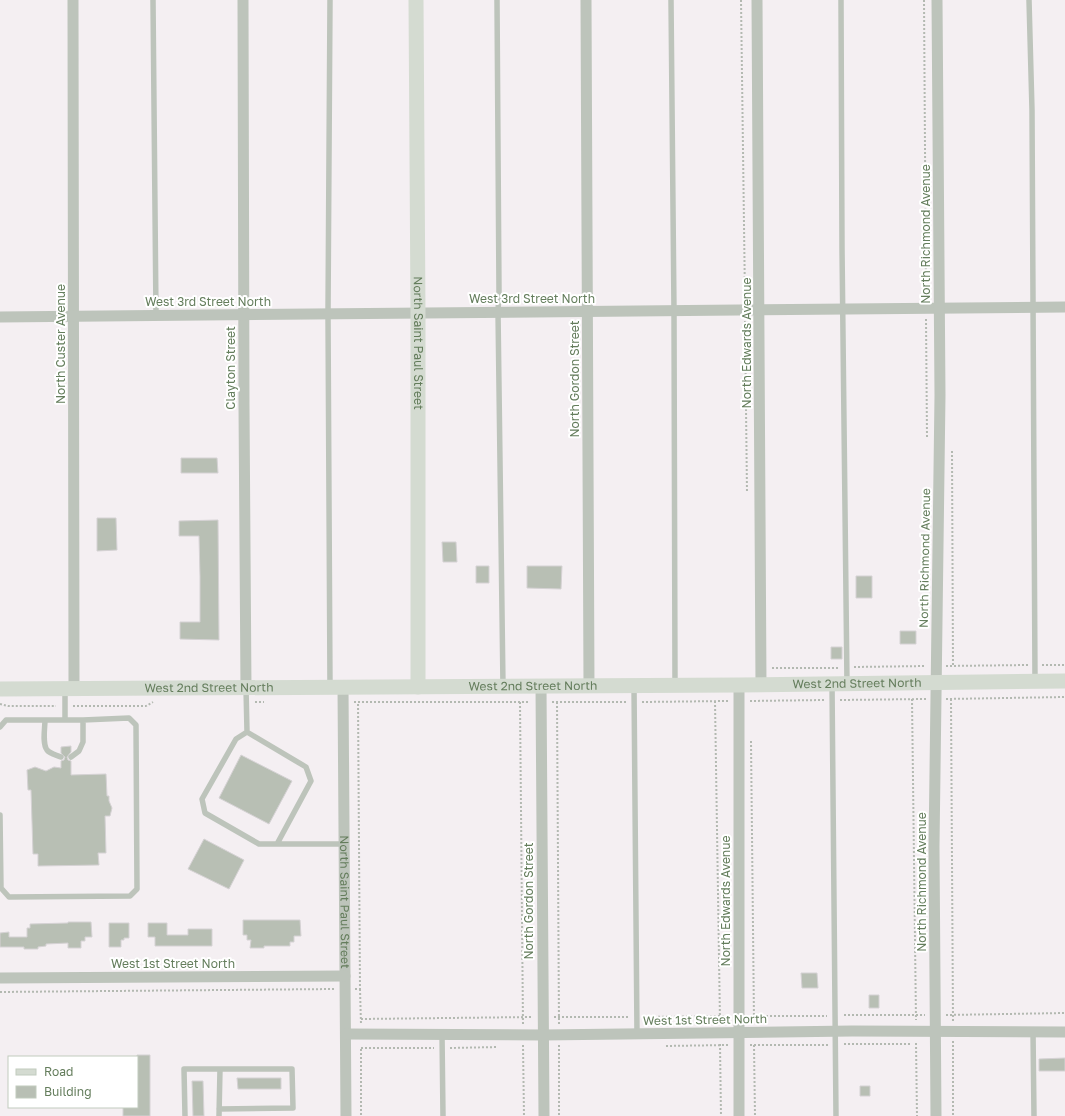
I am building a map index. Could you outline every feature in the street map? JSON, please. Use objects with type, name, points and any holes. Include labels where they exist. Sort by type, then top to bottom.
[{"type":"street","name":"North Custer Avenue","points":[[70,688],[74,316],[73,0]]},
{"type":"street","name":"Clayton Street","points":[[243,0],[246,688]]},
{"type":"street","name":"North Saint Paul Street","points":[[416,0],[418,687]]},
{"type":"street","name":"North Gordon Street","points":[[586,0],[589,686]]},
{"type":"street","name":"North Edwards Avenue","points":[[757,0],[761,685]]},
{"type":"street","name":"North Richmond Avenue","points":[[936,1116],[934,847],[940,395],[937,0]]},
{"type":"street","name":"West 3rd Street North","points":[[0,317],[745,310],[842,310],[926,314],[940,309],[1065,307]]},
{"type":"street","name":"West 2nd Street North","points":[[0,689],[634,686],[1065,681]]},
{"type":"street","name":"North Edwards Avenue","points":[[739,685],[739,1116]]},
{"type":"street","name":"North Gordon Street","points":[[541,686],[544,1116]]},
{"type":"street","name":"North Saint Paul Street","points":[[337,687],[344,844],[346,1116]]},
{"type":"street","name":"West 1st Street North","points":[[0,978],[345,976]]},
{"type":"street","name":"West 1st Street North","points":[[346,1034],[559,1035],[836,1031],[1065,1032]]},
{"type":"lane","points":[[154,0],[156,315]]},
{"type":"lane","points":[[330,0],[328,314],[337,687]]},
{"type":"lane","points":[[497,0],[498,312],[503,686]]},
{"type":"lane","points":[[671,0],[675,685]]},
{"type":"lane","points":[[836,1116],[840,684],[847,667],[842,310],[841,0]]},
{"type":"lane","points":[[1029,0],[1032,87],[1035,681]]},
{"type":"lane","points":[[634,686],[637,1034]]},
{"type":"lane","points":[[65,720],[70,688]]},
{"type":"lane","points":[[246,688],[247,732]]},
{"type":"lane","points":[[0,727],[6,720],[83,720],[129,718],[136,725],[137,889],[130,896],[9,897],[1,888],[0,815]]},
{"type":"lane","points":[[44,720],[44,742],[46,750],[61,757]]},
{"type":"lane","points":[[71,757],[79,751],[83,742],[83,720]]},
{"type":"lane","points":[[247,732],[306,767],[311,781],[277,844]]},
{"type":"lane","points":[[247,732],[236,739],[202,799],[206,813],[259,844],[344,844]]},
{"type":"lane","points":[[1033,1032],[1034,1116]]},
{"type":"lane","points":[[442,1034],[443,1116]]},
{"type":"lane","points":[[184,1116],[184,1069],[292,1069],[293,1108],[219,1109]]},
{"type":"lane","points":[[219,1116],[220,1069]]},
{"type":"path","points":[[741,0],[747,493]]},
{"type":"path","points":[[924,0],[927,443]]},
{"type":"path","points":[[919,320],[926,314]]},
{"type":"path","points":[[772,668],[1065,665]]},
{"type":"path","points":[[912,699],[917,1116]]},
{"type":"path","points":[[951,699],[953,1116]]},
{"type":"path","points":[[715,701],[721,1116]]},
{"type":"path","points":[[358,702],[361,1116]]},
{"type":"path","points":[[520,702],[524,1116]]},
{"type":"path","points":[[557,702],[559,1116]]},
{"type":"path","points":[[751,740],[755,1116]]},
{"type":"path","points":[[0,992],[360,989]]},
{"type":"path","points":[[361,1019],[1065,1013]]},
{"type":"path","points":[[659,1046],[960,1043]]},
{"type":"path","points":[[361,1048],[501,1047]]},
{"type":"path","points":[[516,1047],[524,1047]]},
{"type":"building","points":[[181,458],[217,458],[218,473],[181,473]]},
{"type":"building","points":[[97,518],[116,518],[117,550],[97,551]]},
{"type":"building","points":[[218,520],[219,640],[180,639],[180,622],[200,622],[200,576],[199,536],[179,536],[179,521]]},
{"type":"building","points":[[442,542],[456,542],[457,562],[443,562]]},
{"type":"building","points":[[476,566],[489,566],[489,583],[476,583]]},
{"type":"building","points":[[527,566],[562,566],[561,589],[527,588]]},
{"type":"building","points":[[856,576],[872,576],[872,598],[856,598]]},
{"type":"building","points":[[900,631],[916,631],[916,644],[900,644]]},
{"type":"building","points":[[831,647],[842,647],[842,659],[831,659]]},
{"type":"building","points":[[71,746],[71,752],[67,757],[68,760],[71,761],[71,775],[106,774],[107,796],[109,796],[109,801],[112,808],[110,816],[105,816],[106,853],[98,853],[99,865],[38,866],[38,854],[33,854],[31,790],[28,790],[27,770],[35,767],[46,771],[54,767],[61,768],[61,761],[64,760],[65,757],[61,753],[61,747]]},
{"type":"building","points":[[241,755],[292,781],[269,824],[219,798]]},
{"type":"building","points":[[204,839],[244,860],[229,889],[188,869]]},
{"type":"building","points":[[243,920],[300,920],[301,936],[294,936],[294,942],[290,942],[290,946],[264,946],[264,948],[250,948],[251,940],[247,940],[247,935],[243,935]]},
{"type":"building","points":[[91,922],[92,937],[85,937],[85,941],[81,941],[81,948],[68,948],[68,943],[46,944],[46,946],[38,947],[38,949],[24,949],[24,947],[0,947],[0,933],[9,932],[9,937],[27,937],[27,928],[30,928],[30,924]]},
{"type":"building","points":[[109,923],[129,923],[129,938],[124,938],[124,940],[121,940],[121,947],[109,947]]},
{"type":"building","points":[[148,923],[167,923],[167,935],[188,935],[188,929],[212,929],[212,946],[155,946],[155,937],[148,937]]},
{"type":"building","points":[[801,973],[817,973],[818,988],[802,988]]},
{"type":"building","points":[[869,995],[879,995],[879,1008],[869,1008]]},
{"type":"building","points":[[150,1055],[150,1116],[123,1116],[123,1108],[138,1108],[137,1056]]},
{"type":"building","points":[[1065,1058],[1065,1071],[1039,1071],[1039,1059]]},
{"type":"building","points":[[237,1078],[281,1078],[281,1089],[238,1089]]},
{"type":"building","points":[[192,1081],[203,1081],[204,1116],[193,1116]]},
{"type":"building","points":[[860,1086],[870,1086],[870,1096],[860,1096]]}]
